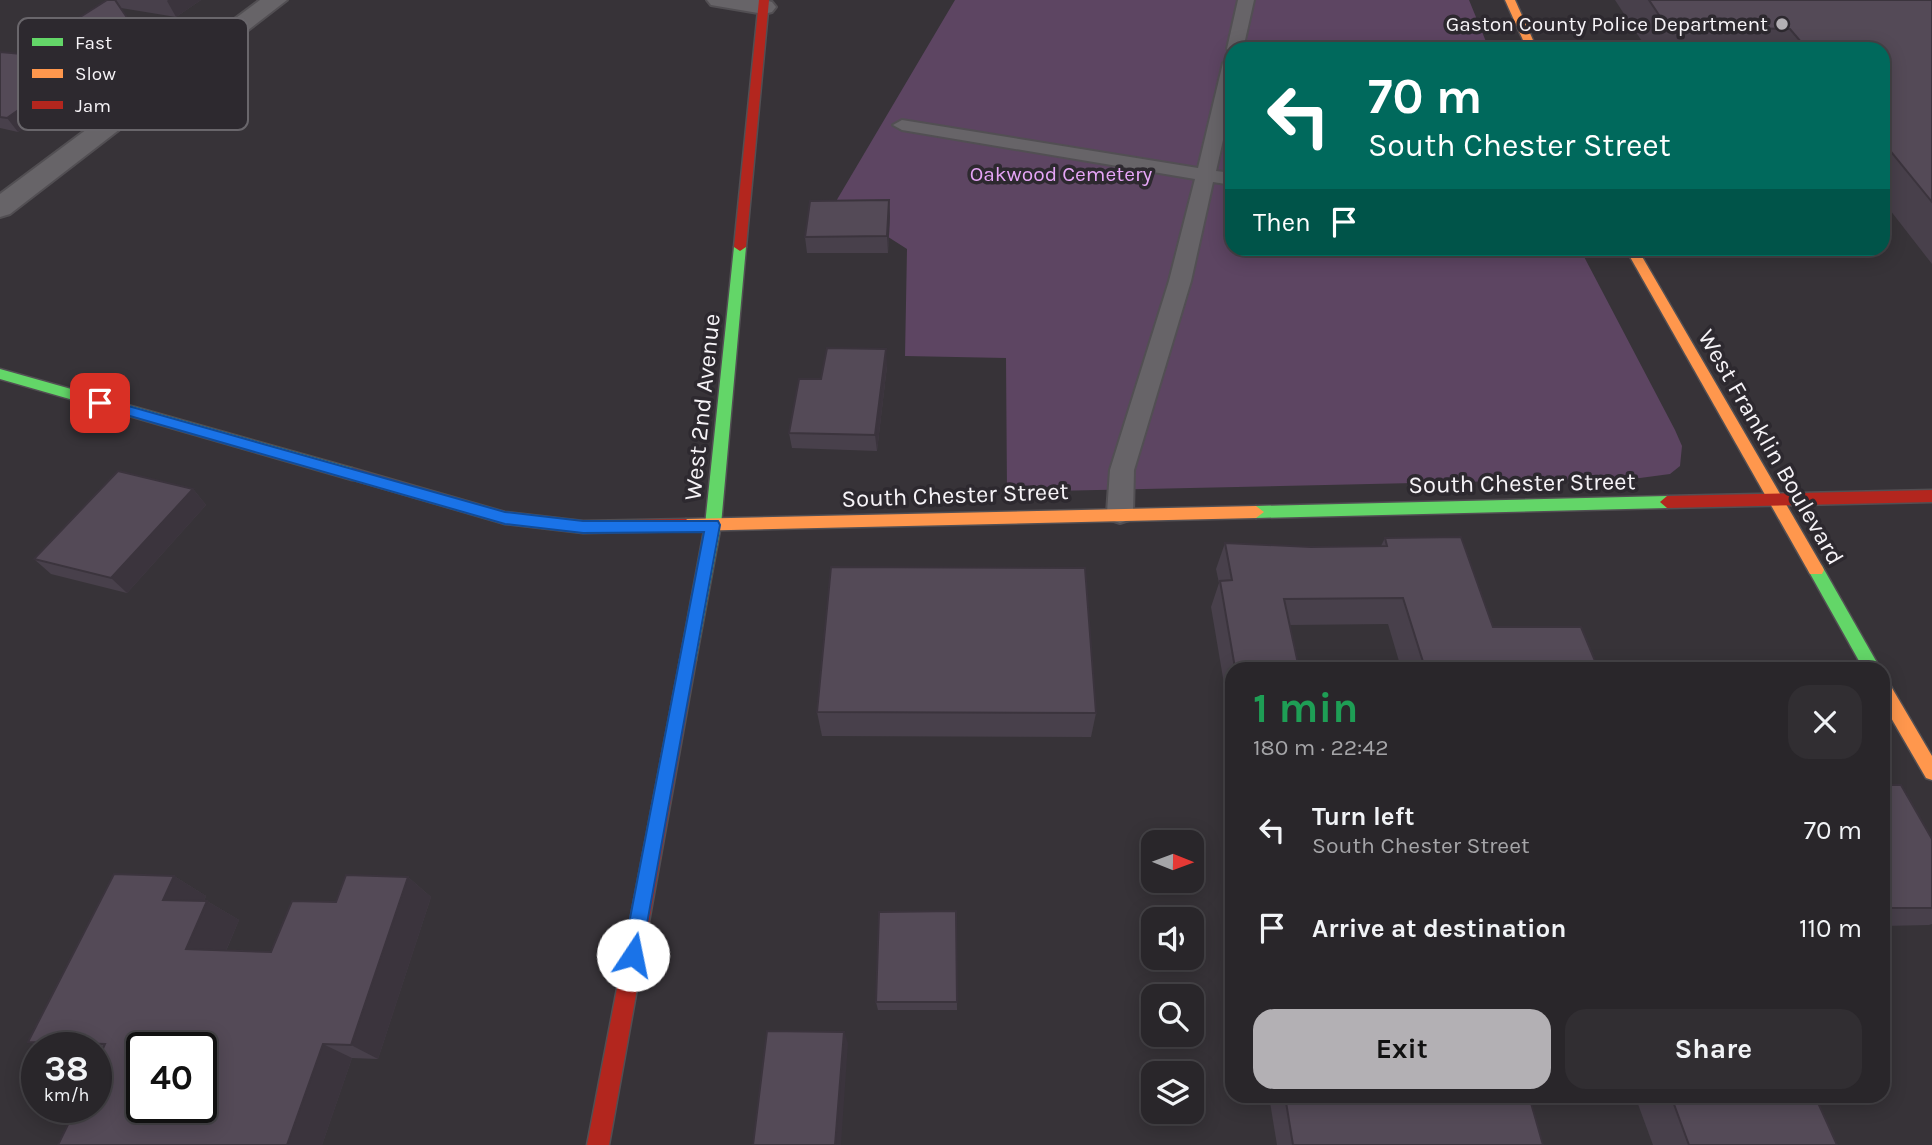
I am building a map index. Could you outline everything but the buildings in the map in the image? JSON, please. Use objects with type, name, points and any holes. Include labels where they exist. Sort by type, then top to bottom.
[{"type":"main road","points":[[1510,0],[1529,42]]},
{"type":"main road","name":"West 2nd Avenue","points":[[598,1145],[713,525],[764,4]]},
{"type":"main road","name":"West Franklin Boulevard","points":[[1637,256],[1869,662]]},
{"type":"main road","name":"South Chester Street","points":[[0,374],[505,518],[572,527],[1932,496]]},
{"type":"main road","points":[[1890,700],[1932,772]]},
{"type":"street","points":[[248,20],[275,0]]},
{"type":"street","points":[[719,0],[764,4]]},
{"type":"street","points":[[0,208],[103,130]]},
{"type":"lane","points":[[1237,42],[1246,0]]},
{"type":"lane","points":[[1120,513],[1122,470],[1180,281],[1225,94]]},
{"type":"lane","points":[[902,125],[1225,177]]},
{"type":"green space","name":"Oakwood Cemetery","points":[[955,0],[1469,0],[1486,42],[1225,42],[1225,256],[1584,256],[1675,430],[1682,446],[1680,466],[1670,474],[1640,478],[1007,492],[1006,358],[905,356],[907,249],[835,203]]},
{"type":"traffic: fast","points":[[688,660],[713,525],[740,247]]},
{"type":"traffic: fast","points":[[0,374],[352,474]]},
{"type":"traffic: fast","points":[[1256,512],[1667,502]]},
{"type":"traffic: fast","points":[[1816,570],[1869,662]]},
{"type":"traffic: slow","points":[[1510,0],[1529,42]]},
{"type":"traffic: slow","points":[[1636,256],[1816,570]]},
{"type":"traffic: slow","points":[[686,525],[1256,512]]},
{"type":"traffic: slow","points":[[1890,700],[1932,772]]},
{"type":"traffic: jam","points":[[740,247],[764,0]]},
{"type":"traffic: jam","points":[[352,474],[505,518],[583,527],[686,525]]},
{"type":"traffic: jam","points":[[1667,502],[1932,496]]},
{"type":"traffic: jam","points":[[598,1145],[688,660]]},
{"type":"place","name":"Gaston County Police Department","points":[[1782,24]]},
{"type":"route","points":[[100,403],[505,518],[552,526],[713,525],[633,955]]}]
